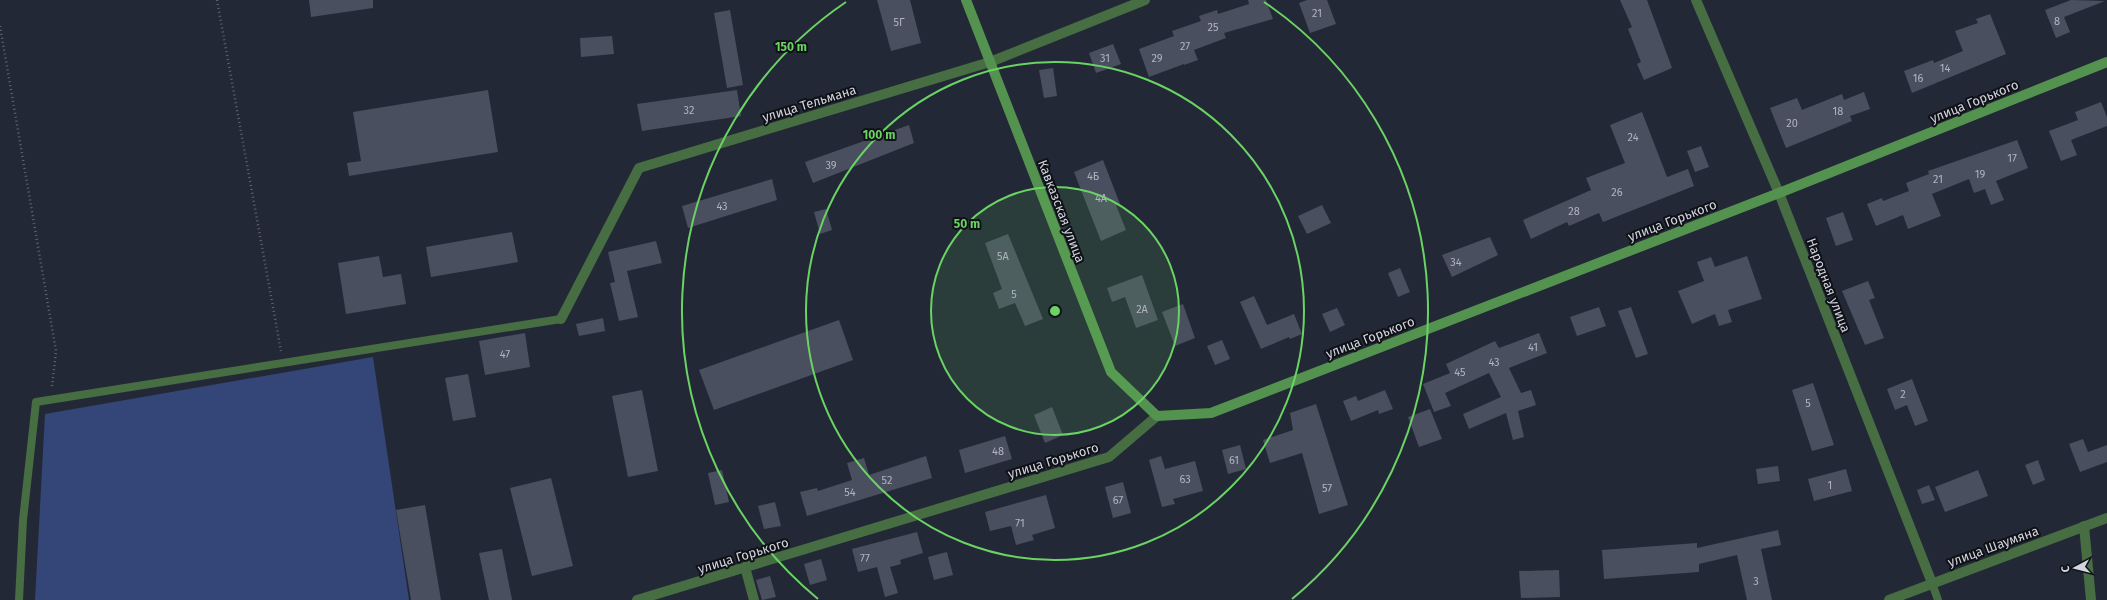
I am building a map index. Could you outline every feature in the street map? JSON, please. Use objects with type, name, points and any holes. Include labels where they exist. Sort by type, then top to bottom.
[{"type":"main road","name":"Кавказская улица","points":[[966,0],[1111,372],[1156,416]]},
{"type":"main road","name":"улица Горького","points":[[1156,416],[1211,413],[1779,193],[2107,62]]},
{"type":"street","name":"улица Тельмана","points":[[561,319],[639,168],[990,62],[1145,0]]},
{"type":"street","name":"Народная улица","points":[[1696,0],[1779,193],[1932,583]]},
{"type":"street","name":"улица Горького","points":[[637,600],[1109,457],[1156,416]]},
{"type":"street","name":"улица Шаумяна","points":[[1891,600],[1932,583],[2107,518]]},
{"type":"street","points":[[2084,526],[2091,600]]},
{"type":"street","points":[[745,568],[754,600]]},
{"type":"lane","points":[[19,600],[23,520],[36,402],[561,319]]},
{"type":"lane","points":[[1932,583],[1938,600]]},
{"type":"path","points":[[217,0],[283,364]]},
{"type":"path","points":[[0,26],[56,351],[51,399]]},
{"type":"shaded area","points":[[373,357],[409,600],[35,600],[45,414]]},
{"type":"building","points":[[309,0],[373,0],[373,8],[311,17]]},
{"type":"building","points":[[877,0],[910,0],[921,43],[891,51]]},
{"type":"building","points":[[1248,0],[1266,0],[1273,19],[1224,33],[1226,38],[1194,50],[1198,60],[1149,77],[1139,49],[1174,36],[1172,31],[1201,21],[1199,16],[1217,10],[1218,14],[1249,4]]},
{"type":"building","points":[[1307,0],[1327,0],[1336,24],[1310,33],[1299,3]]},
{"type":"building","points":[[1620,0],[1647,0],[1672,68],[1644,80],[1637,64],[1641,62],[1628,29],[1632,27]]},
{"type":"building","points":[[2071,0],[2105,1],[2064,17],[2070,32],[2056,38],[2045,10]]},
{"type":"building","points":[[730,10],[743,85],[727,88],[714,13]]},
{"type":"building","points":[[1990,14],[2006,54],[1912,93],[1904,71],[1933,60],[1934,63],[1963,51],[1955,31],[1978,23],[1976,19]]},
{"type":"building","points":[[612,36],[614,54],[581,57],[580,38]]},
{"type":"building","points":[[1113,44],[1121,64],[1096,73],[1089,53]]},
{"type":"building","points":[[1053,68],[1057,96],[1044,98],[1039,70]]},
{"type":"building","points":[[488,90],[498,152],[349,176],[347,163],[361,161],[353,112]]},
{"type":"building","points":[[737,90],[741,116],[642,131],[637,104]]},
{"type":"building","points":[[1864,92],[1870,109],[1850,116],[1852,121],[1786,148],[1770,108],[1797,98],[1802,110],[1842,94],[1844,100]]},
{"type":"building","points":[[2101,102],[2107,117],[2107,126],[2071,140],[2077,155],[2061,161],[2049,131],[2078,120],[2075,112]]},
{"type":"building","points":[[1642,112],[1667,177],[1688,169],[1694,186],[1603,222],[1599,213],[1569,226],[1567,222],[1531,239],[1523,220],[1591,190],[1586,178],[1625,163],[1610,125]]},
{"type":"building","points":[[909,125],[914,143],[813,183],[805,162]]},
{"type":"building","points":[[2017,140],[2028,168],[1996,181],[2004,200],[1991,205],[1985,189],[1974,193],[1969,179],[1932,194],[1941,216],[1908,229],[1903,215],[1876,226],[1867,204],[1882,198],[1883,201],[1909,191],[1906,183],[1929,174],[1928,171]]},
{"type":"building","points":[[1701,146],[1709,167],[1695,172],[1687,151]]},
{"type":"building","points":[[1103,160],[1120,204],[1116,205],[1126,230],[1101,241],[1074,172]]},
{"type":"building","points":[[772,179],[777,200],[688,228],[682,206]]},
{"type":"building","points":[[1322,205],[1331,223],[1307,234],[1298,216]]},
{"type":"building","points":[[826,209],[832,230],[820,234],[814,212]]},
{"type":"building","points":[[1843,212],[1853,240],[1836,246],[1826,218]]},
{"type":"building","points":[[512,232],[518,262],[431,277],[426,247]]},
{"type":"building","points":[[1008,234],[1043,319],[1025,326],[1015,303],[999,309],[993,293],[1002,289],[985,243]]},
{"type":"building","points":[[1490,237],[1498,255],[1452,277],[1442,255]]},
{"type":"building","points":[[656,241],[662,263],[627,271],[638,317],[619,321],[610,283],[615,282],[608,252]]},
{"type":"building","points":[[379,256],[383,277],[401,274],[406,304],[346,314],[338,263]]},
{"type":"building","points":[[1747,256],[1762,299],[1728,310],[1732,322],[1719,326],[1715,314],[1692,324],[1678,291],[1704,281],[1697,262],[1711,257],[1715,267]]},
{"type":"building","points":[[1400,268],[1410,292],[1398,297],[1388,273]]},
{"type":"building","points":[[1142,275],[1158,320],[1136,328],[1125,297],[1112,302],[1107,288]]},
{"type":"building","points":[[1868,281],[1875,298],[1869,300],[1884,338],[1865,345],[1842,291]]},
{"type":"building","points":[[1254,296],[1267,325],[1294,314],[1302,334],[1290,339],[1289,337],[1261,349],[1240,302]]},
{"type":"building","points":[[1183,304],[1195,338],[1175,346],[1162,312]]},
{"type":"building","points":[[1599,307],[1606,326],[1577,336],[1570,317]]},
{"type":"building","points":[[1631,307],[1648,354],[1636,358],[1618,311]]},
{"type":"building","points":[[1337,308],[1345,325],[1330,332],[1322,314]]},
{"type":"building","points":[[603,318],[605,331],[579,336],[576,324]]},
{"type":"building","points":[[839,320],[853,360],[714,410],[699,370]]},
{"type":"building","points":[[525,333],[530,367],[485,375],[479,341]]},
{"type":"building","points":[[1539,333],[1547,353],[1509,368],[1521,393],[1531,390],[1536,405],[1518,411],[1524,437],[1513,440],[1506,413],[1469,429],[1463,414],[1501,397],[1489,373],[1445,393],[1451,406],[1434,412],[1423,384],[1450,373],[1446,364],[1495,341],[1499,348]]},
{"type":"building","points":[[1222,340],[1230,359],[1215,365],[1207,346]]},
{"type":"building","points":[[468,374],[476,417],[453,421],[445,378]]},
{"type":"building","points":[[1912,379],[1928,421],[1915,426],[1907,405],[1895,410],[1887,389]]},
{"type":"building","points":[[1813,383],[1834,445],[1812,451],[1792,390]]},
{"type":"building","points":[[642,390],[658,471],[628,477],[612,396]]},
{"type":"building","points":[[1385,390],[1393,409],[1379,414],[1378,410],[1351,421],[1343,401],[1356,396],[1358,401]]},
{"type":"building","points":[[1316,404],[1348,505],[1319,514],[1302,453],[1270,463],[1263,440],[1293,430],[1290,413]]},
{"type":"building","points":[[1052,407],[1063,435],[1045,443],[1034,415]]},
{"type":"building","points":[[1430,409],[1442,439],[1419,447],[1408,417]]},
{"type":"building","points":[[1005,436],[1012,459],[965,473],[959,450]]},
{"type":"building","points":[[2083,439],[2088,452],[2107,445],[2107,462],[2080,472],[2069,444]]},
{"type":"building","points":[[1240,445],[1246,469],[1228,474],[1222,450]]},
{"type":"building","points":[[926,456],[932,478],[807,516],[800,492],[817,488],[818,491],[852,480],[847,463],[864,458],[869,475]]},
{"type":"building","points":[[1161,456],[1165,469],[1195,461],[1203,491],[1173,499],[1175,504],[1162,507],[1149,460]]},
{"type":"building","points":[[2038,460],[2045,480],[2033,485],[2025,465]]},
{"type":"building","points":[[1778,466],[1780,481],[1758,484],[1756,469]]},
{"type":"building","points":[[1846,469],[1852,491],[1814,501],[1808,479]]},
{"type":"building","points":[[722,470],[729,502],[715,505],[708,473]]},
{"type":"building","points":[[1978,470],[1988,496],[1945,512],[1935,487]]},
{"type":"building","points":[[551,478],[573,566],[532,576],[510,488]]},
{"type":"building","points":[[1123,482],[1131,513],[1113,518],[1105,487]]},
{"type":"building","points":[[1929,485],[1935,500],[1922,504],[1917,490]]},
{"type":"building","points":[[1046,495],[1055,528],[1032,535],[1034,540],[1016,545],[1011,526],[990,531],[985,512]]},
{"type":"building","points":[[775,502],[781,526],[764,529],[758,506]]},
{"type":"building","points":[[425,505],[441,600],[411,600],[396,510]]},
{"type":"building","points":[[1778,530],[1781,545],[1761,549],[1772,600],[1747,600],[1737,555],[1699,564],[1699,572],[1604,579],[1602,550],[1697,543],[1697,548]]},
{"type":"building","points":[[917,532],[923,553],[900,560],[901,564],[890,567],[898,593],[885,597],[877,567],[858,572],[852,549]]},
{"type":"building","points":[[502,549],[512,600],[489,600],[479,553]]},
{"type":"building","points":[[947,552],[953,575],[934,580],[928,557]]},
{"type":"building","points":[[821,559],[827,580],[810,585],[804,564]]},
{"type":"building","points":[[1559,570],[1560,597],[1521,598],[1519,571]]},
{"type":"building","points":[[770,576],[776,597],[762,600],[756,580]]}]
